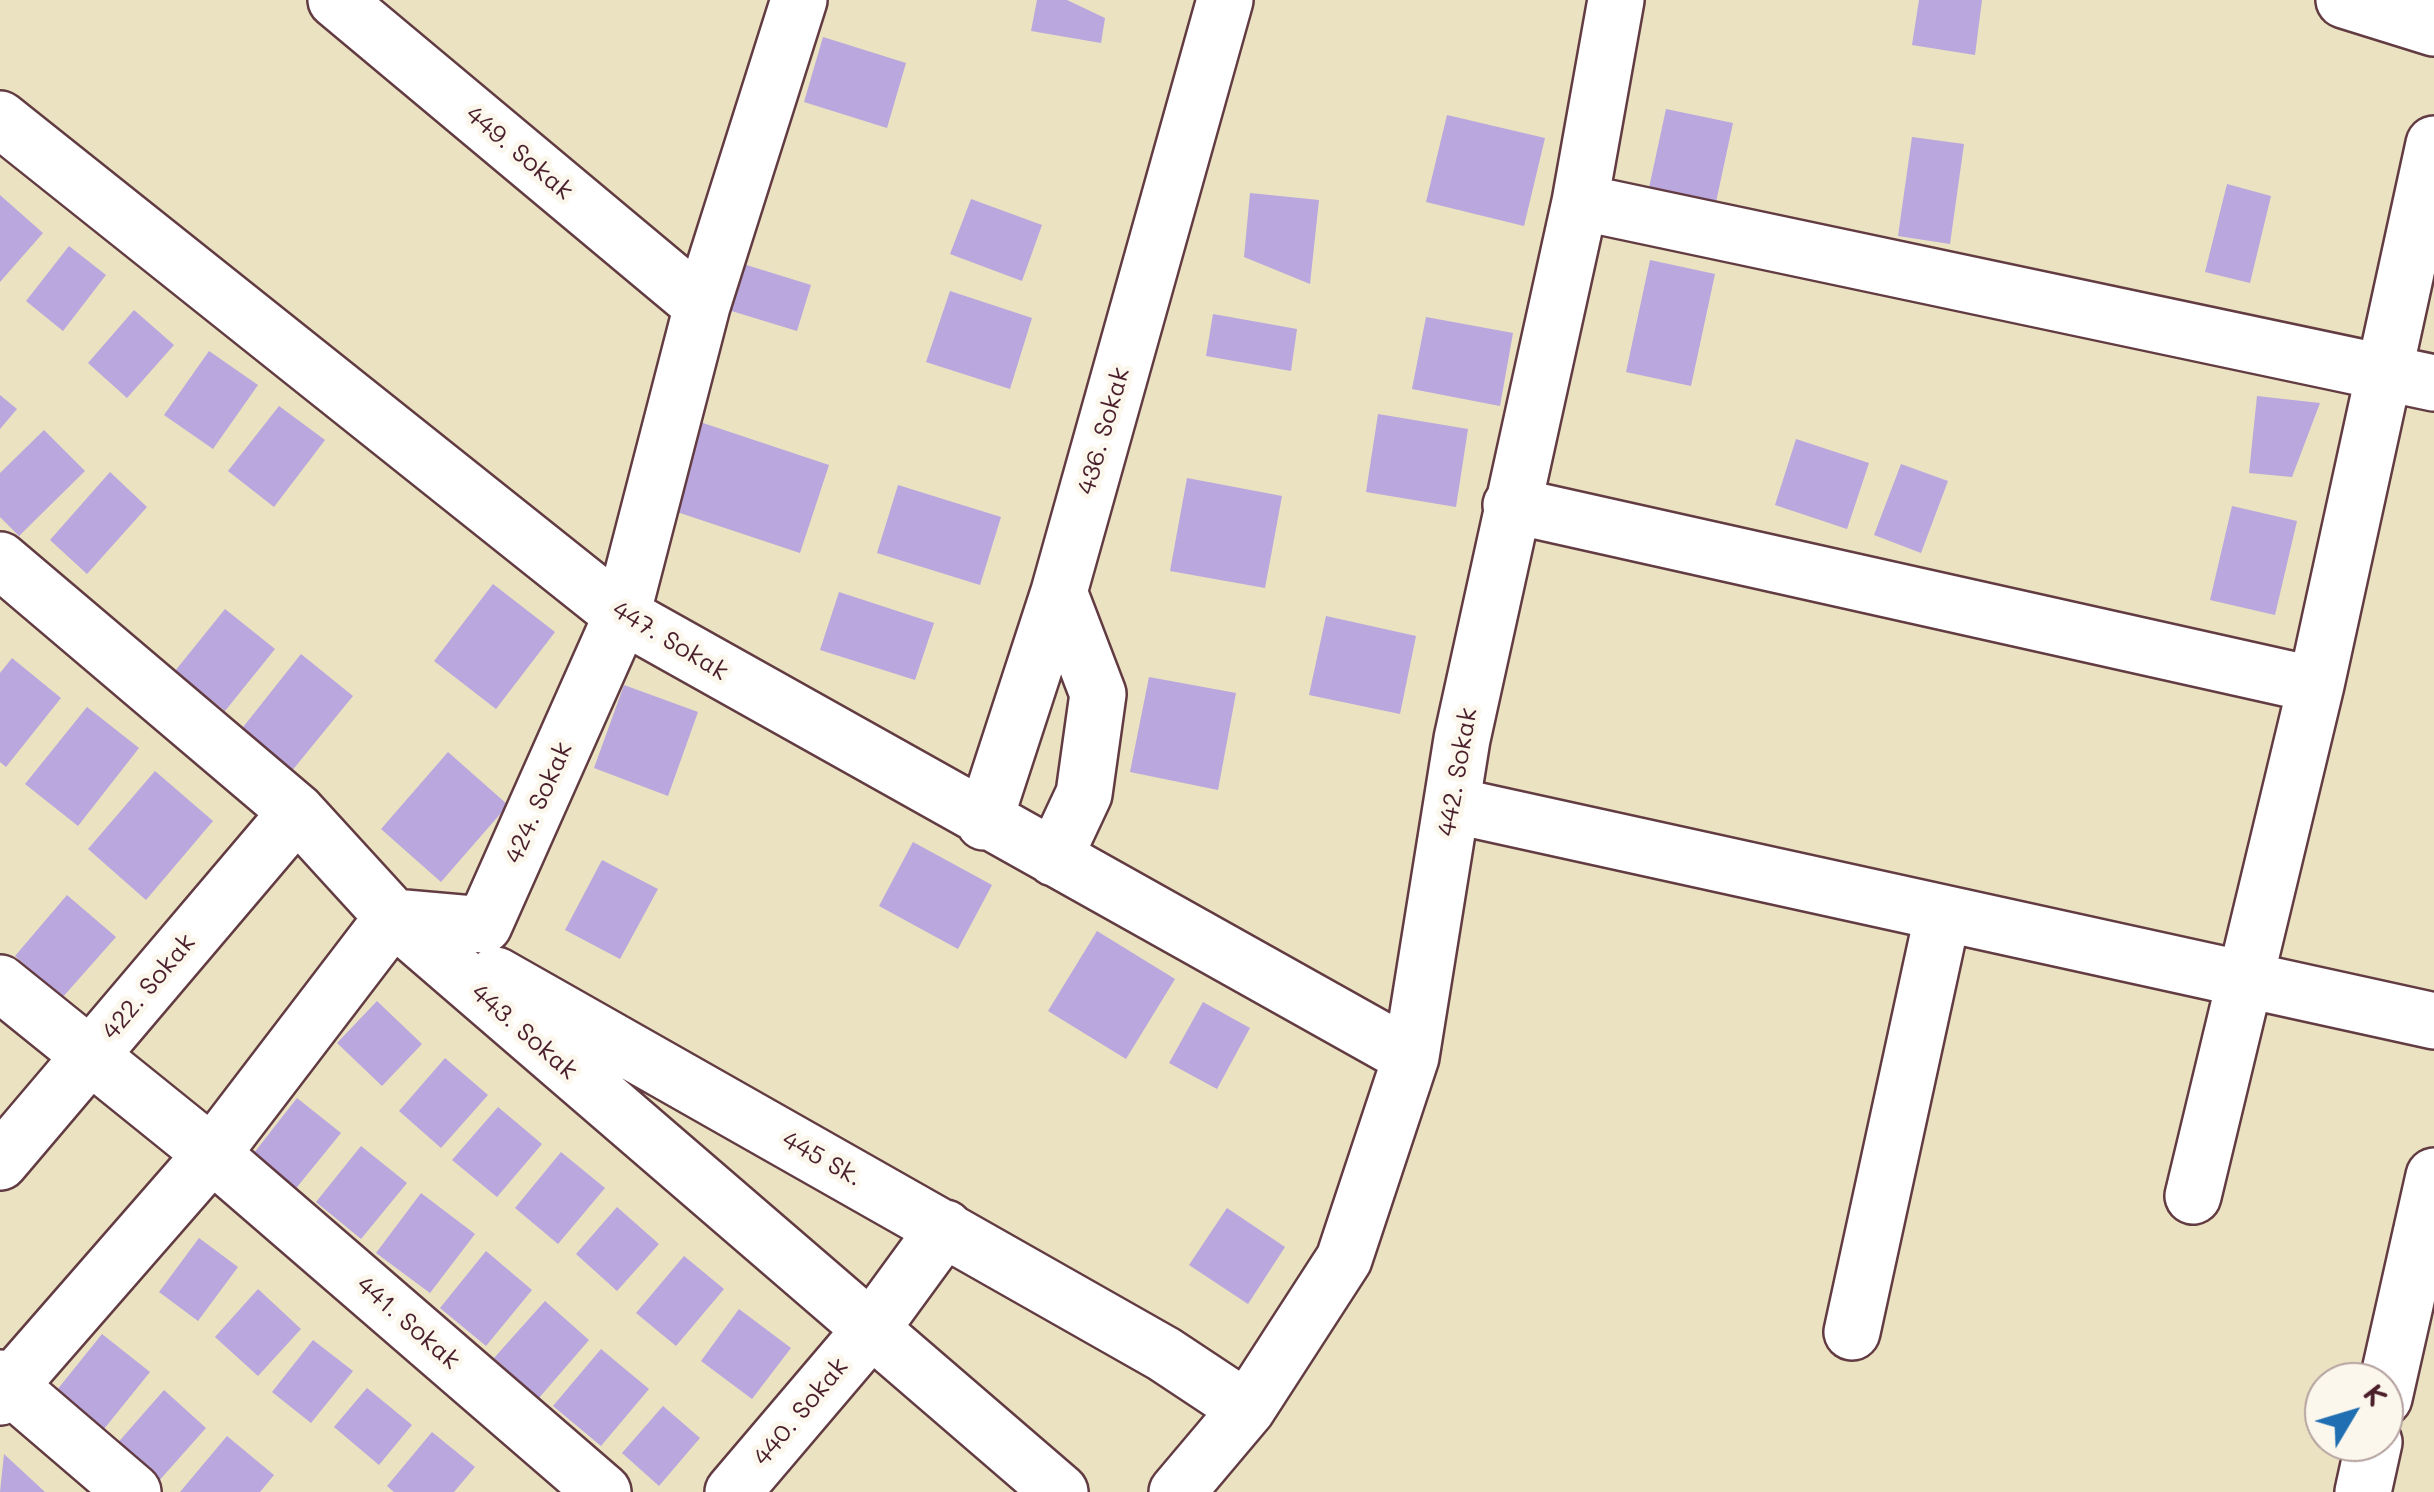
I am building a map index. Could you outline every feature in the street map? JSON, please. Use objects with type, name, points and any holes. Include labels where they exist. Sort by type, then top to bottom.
[{"type":"street","name":"449. Sokak","points":[[336,0],[702,306]]},
{"type":"street","name":"424. Sokak","points":[[393,917],[484,925],[622,615],[702,306],[798,0]]},
{"type":"street","name":"436. Sokak","points":[[984,822],[1059,592],[1225,0]]},
{"type":"street","name":"442. Sokak","points":[[1176,1492],[1247,1409],[1344,1259],[1411,1057],[1452,805],[1511,504],[1580,202],[1616,0]]},
{"type":"street","points":[[2344,0],[2434,28]]},
{"type":"street","name":"447. Sokak","points":[[0,119],[622,615],[984,822],[1411,1057]]},
{"type":"street","points":[[2193,1196],[2316,684],[2408,378],[2434,144]]},
{"type":"street","points":[[1580,202],[2408,378]]},
{"type":"street","points":[[1511,504],[2316,684]]},
{"type":"street","name":"443. Sokak","points":[[0,560],[297,812],[393,917],[1060,1492]]},
{"type":"street","points":[[1054,858],[1084,794],[1098,694],[1059,592]]},
{"type":"street","points":[[1452,805],[2434,1021]]},
{"type":"street","name":"422. Sokak","points":[[0,1162],[297,812]]},
{"type":"street","points":[[1852,1332],[1943,913]]},
{"type":"street","points":[[133,1492],[3,1387],[212,1154],[393,917]]},
{"type":"street","name":"445 Sk.","points":[[393,917],[1164,1354],[1247,1409]]},
{"type":"street","points":[[0,983],[88,1058]]},
{"type":"street","name":"441. Sokak","points":[[88,1058],[212,1154],[603,1492]]},
{"type":"street","points":[[2392,1362],[2434,1176]]},
{"type":"street","name":"440. Sokak","points":[[733,1492],[870,1332],[945,1228]]},
{"type":"street","points":[[2363,1492],[2370,1462]]},
{"type":"building","points":[[1037,0],[1067,0],[1105,18],[1101,43],[1031,31]]},
{"type":"building","points":[[1919,0],[1982,0],[1975,55],[1912,45]]},
{"type":"building","points":[[823,37],[906,63],[887,128],[804,102]]},
{"type":"building","points":[[1666,109],[1733,123],[1716,202],[1649,188]]},
{"type":"building","points":[[1447,115],[1545,138],[1524,226],[1426,202]]},
{"type":"building","points":[[1912,137],[1964,144],[1950,244],[1898,236]]},
{"type":"building","points":[[2227,184],[2271,196],[2250,283],[2205,272]]},
{"type":"building","points":[[1250,193],[1319,200],[1310,284],[1244,257]]},
{"type":"building","points":[[0,195],[43,233],[0,282]]},
{"type":"building","points":[[971,199],[1042,225],[1022,281],[950,254]]},
{"type":"building","points":[[69,246],[106,275],[63,331],[26,301]]},
{"type":"building","points":[[1650,260],[1715,274],[1691,386],[1626,372]]},
{"type":"building","points":[[740,263],[811,285],[797,331],[725,309]]},
{"type":"building","points":[[950,291],[1032,318],[1010,389],[926,362]]},
{"type":"building","points":[[134,310],[174,345],[127,398],[88,363]]},
{"type":"building","points":[[1213,314],[1297,329],[1291,371],[1206,356]]},
{"type":"building","points":[[1426,317],[1513,333],[1500,406],[1412,389]]},
{"type":"building","points":[[209,351],[258,385],[213,449],[164,415]]},
{"type":"building","points":[[0,395],[17,409],[0,429]]},
{"type":"building","points":[[2257,396],[2320,403],[2292,477],[2249,473]]},
{"type":"building","points":[[279,406],[325,440],[274,507],[228,471]]},
{"type":"building","points":[[1378,414],[1468,429],[1456,507],[1366,492]]},
{"type":"building","points":[[700,422],[829,465],[800,553],[671,510]]},
{"type":"building","points":[[44,430],[85,471],[19,536],[0,517],[0,473]]},
{"type":"building","points":[[1796,439],[1869,463],[1847,529],[1775,505]]},
{"type":"building","points":[[1901,464],[1948,481],[1921,553],[1874,535]]},
{"type":"building","points":[[110,472],[147,507],[87,574],[50,540]]},
{"type":"building","points":[[1187,478],[1282,496],[1265,588],[1170,571]]},
{"type":"building","points":[[898,485],[1001,517],[980,585],[877,553]]},
{"type":"building","points":[[2232,506],[2297,521],[2275,615],[2210,600]]},
{"type":"building","points":[[493,584],[555,632],[496,709],[434,661]]},
{"type":"building","points":[[839,592],[934,623],[915,680],[820,650]]},
{"type":"building","points":[[225,609],[275,649],[225,711],[175,671]]},
{"type":"building","points":[[1326,616],[1416,636],[1400,714],[1309,695]]},
{"type":"building","points":[[301,654],[353,696],[291,772],[240,731]]},
{"type":"building","points":[[12,658],[61,698],[6,767],[0,762],[0,673]]},
{"type":"building","points":[[1149,677],[1236,693],[1218,790],[1130,772]]},
{"type":"building","points":[[624,685],[698,712],[668,796],[594,768]]},
{"type":"building","points":[[87,707],[139,748],[78,826],[25,784]]},
{"type":"building","points":[[448,752],[508,805],[441,882],[381,829]]},
{"type":"building","points":[[155,771],[213,821],[146,900],[88,849]]},
{"type":"building","points":[[913,842],[992,885],[958,949],[879,906]]},
{"type":"building","points":[[602,860],[658,889],[620,959],[565,930]]},
{"type":"building","points":[[67,895],[116,937],[62,998],[15,956]]},
{"type":"building","points":[[1097,931],[1175,979],[1126,1059],[1048,1011]]},
{"type":"building","points":[[377,1001],[422,1044],[382,1086],[337,1043]]},
{"type":"building","points":[[1203,1002],[1250,1028],[1217,1089],[1169,1063]]},
{"type":"building","points":[[445,1058],[488,1095],[441,1148],[399,1111]]},
{"type":"building","points":[[297,1098],[341,1133],[293,1192],[250,1158]]},
{"type":"building","points":[[498,1107],[542,1144],[497,1197],[452,1160]]},
{"type":"building","points":[[361,1146],[407,1183],[361,1239],[316,1202]]},
{"type":"building","points":[[561,1152],[605,1188],[558,1244],[515,1208]]},
{"type":"building","points":[[421,1193],[475,1234],[430,1293],[376,1253]]},
{"type":"building","points":[[617,1207],[659,1244],[617,1291],[576,1254]]},
{"type":"building","points":[[1227,1208],[1285,1247],[1248,1304],[1189,1265]]},
{"type":"building","points":[[199,1238],[238,1267],[198,1321],[159,1292]]},
{"type":"building","points":[[486,1251],[532,1290],[486,1346],[440,1308]]},
{"type":"building","points":[[684,1256],[724,1289],[676,1346],[636,1313]]},
{"type":"building","points":[[258,1289],[301,1329],[258,1376],[215,1337]]},
{"type":"building","points":[[545,1301],[589,1340],[539,1398],[494,1358]]},
{"type":"building","points":[[739,1309],[791,1348],[752,1399],[701,1361]]},
{"type":"building","points":[[102,1334],[150,1372],[104,1429],[57,1390]]},
{"type":"building","points":[[313,1340],[353,1371],[311,1423],[272,1392]]},
{"type":"building","points":[[601,1349],[649,1389],[601,1446],[553,1406]]},
{"type":"building","points":[[367,1388],[412,1425],[379,1465],[334,1427]]},
{"type":"building","points":[[164,1390],[206,1428],[157,1483],[115,1446]]},
{"type":"building","points":[[663,1406],[700,1438],[659,1486],[622,1453]]},
{"type":"building","points":[[432,1432],[475,1467],[454,1492],[394,1492],[387,1486]]},
{"type":"building","points":[[227,1436],[274,1475],[260,1492],[180,1492]]},
{"type":"building","points":[[4,1454],[45,1492],[0,1492]]}]
